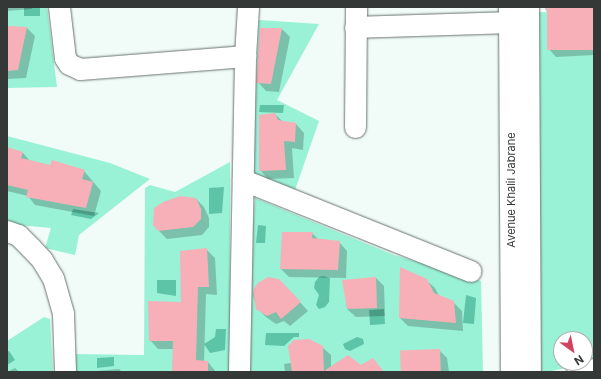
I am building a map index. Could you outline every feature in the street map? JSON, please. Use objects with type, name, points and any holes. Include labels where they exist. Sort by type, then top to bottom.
[{"type":"main road","name":"Avenue Khalil Jabrane","points":[[528,7],[530,372]]},
{"type":"main road","name":"Avenue Khalil Jabrane","points":[[510,14],[512,372]]},
{"type":"street","points":[[58,7],[65,58],[69,64],[80,69],[245,56]]},
{"type":"street","points":[[239,372],[245,56],[248,7]]},
{"type":"street","points":[[355,128],[355,17],[510,14]]},
{"type":"street","points":[[243,180],[470,271]]},
{"type":"street","points":[[7,231],[18,235],[31,248],[42,260],[53,278],[63,314],[65,372]]},
{"type":"street","points":[[577,372],[594,368]]},
{"type":"shaded area","points":[[7,7],[47,7],[57,87],[7,88]]},
{"type":"shaded area","points":[[24,7],[40,7],[40,16],[24,16]]},
{"type":"shaded area","points":[[539,12],[594,14],[594,362],[593,331],[553,331],[553,371],[539,372]]},
{"type":"shaded area","points":[[259,20],[319,24],[277,100],[319,121],[294,193],[253,175],[253,131]]},
{"type":"shaded area","points":[[260,105],[284,105],[283,113],[259,112]]},
{"type":"shaded area","points":[[7,136],[110,163],[150,179],[79,235],[75,255],[45,248],[51,228],[7,224]]},
{"type":"shaded area","points":[[230,162],[230,372],[72,372],[72,354],[144,355],[145,188],[150,185],[175,192]]},
{"type":"shaded area","points":[[224,187],[222,213],[209,214],[209,188]]},
{"type":"shaded area","points":[[255,198],[394,255],[481,281],[483,372],[248,372],[247,295]]},
{"type":"shaded area","points":[[73,209],[99,213],[91,219],[71,215]]},
{"type":"shaded area","points":[[258,225],[266,226],[265,243],[256,243]]},
{"type":"shaded area","points":[[323,276],[330,278],[329,302],[325,307],[319,309],[316,305],[319,295],[314,288],[315,282],[319,277]]},
{"type":"shaded area","points":[[157,280],[176,280],[176,296],[157,293]]},
{"type":"shaded area","points":[[466,295],[476,298],[474,324],[463,323]]},
{"type":"shaded area","points":[[384,309],[385,324],[370,325],[369,310]]},
{"type":"shaded area","points":[[44,317],[50,319],[53,372],[7,372],[7,341]]},
{"type":"shaded area","points":[[216,329],[226,329],[225,350],[210,353],[204,344],[215,337]]},
{"type":"shaded area","points":[[266,333],[299,333],[299,337],[294,337],[284,346],[265,345]]},
{"type":"shaded area","points":[[357,337],[363,339],[364,344],[350,351],[345,349],[343,344]]},
{"type":"shaded area","points":[[9,351],[15,360],[7,365],[7,352]]},
{"type":"shaded area","points":[[114,357],[114,366],[97,368],[97,358]]},
{"type":"building","points":[[547,7],[594,7],[594,50],[547,50]]},
{"type":"building","points":[[7,26],[27,27],[18,70],[7,71]]},
{"type":"building","points":[[260,28],[282,28],[271,84],[256,83]]},
{"type":"building","points":[[275,113],[278,120],[296,123],[295,142],[284,141],[286,170],[259,171],[259,115]]},
{"type":"building","points":[[7,147],[23,152],[21,158],[50,165],[52,160],[85,170],[82,179],[93,182],[86,208],[26,197],[28,190],[7,185]]},
{"type":"building","points":[[180,196],[196,198],[201,209],[201,219],[193,227],[158,231],[153,225],[154,208],[163,202]]},
{"type":"building","points":[[282,232],[313,232],[312,238],[340,241],[338,270],[280,269]]},
{"type":"building","points":[[207,248],[209,287],[198,287],[196,360],[208,361],[208,372],[172,372],[173,341],[149,341],[148,301],[181,302],[180,251]]},
{"type":"building","points":[[400,267],[427,279],[434,293],[454,301],[456,323],[399,318]]},
{"type":"building","points":[[268,277],[279,279],[301,302],[281,319],[276,312],[267,316],[256,309],[253,290],[258,283]]},
{"type":"building","points":[[376,277],[377,308],[347,309],[342,280]]},
{"type":"building","points":[[309,339],[323,346],[324,371],[348,355],[361,365],[373,358],[384,372],[292,372],[288,346],[294,340]]},
{"type":"building","points":[[440,349],[441,372],[401,372],[400,350]]}]
